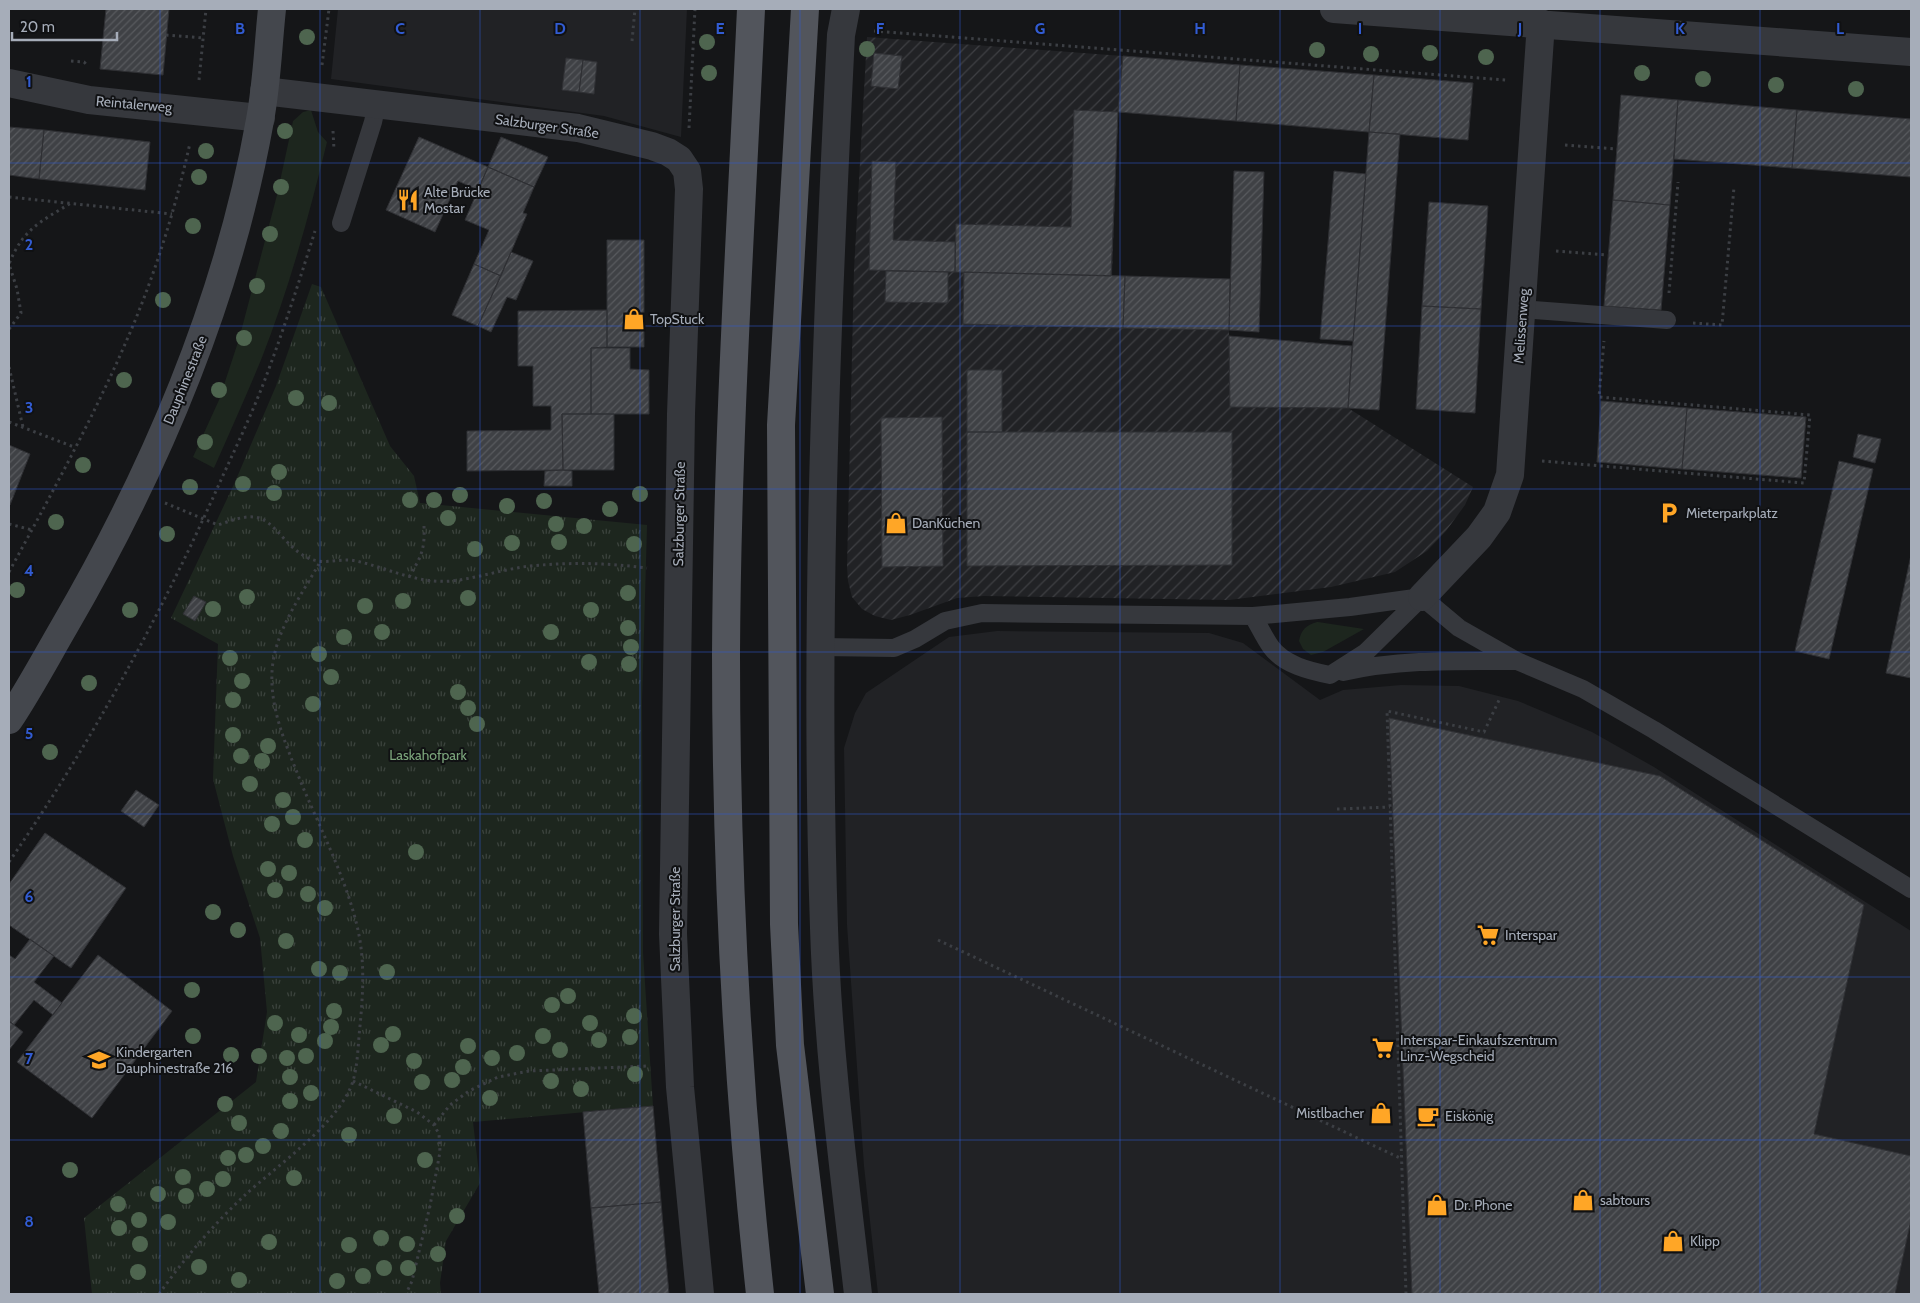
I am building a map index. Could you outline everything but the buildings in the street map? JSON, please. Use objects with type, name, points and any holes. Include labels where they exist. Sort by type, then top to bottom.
[{"type":"main road","name":"Dauphinestraße","points":[[9,720],[78,604],[137,492],[175,409],[206,327],[234,238],[261,118],[272,9]]},
{"type":"main road","points":[[752,9],[732,413],[726,654],[732,947],[740,1093],[760,1294]]},
{"type":"main road","points":[[806,9],[781,426],[784,914],[790,1045],[820,1294]]},
{"type":"street","points":[[846,9],[841,35],[825,378],[820,574],[824,930],[830,1033],[841,1151],[858,1294]]},
{"type":"street","points":[[1334,9],[1911,52]]},
{"type":"street","name":"Melissenweg","points":[[1422,597],[1479,537],[1498,512],[1510,475],[1541,23]]},
{"type":"street","name":"Reintalerweg","points":[[9,83],[89,100],[261,118]]},
{"type":"street","name":"Salzburger Straße","points":[[264,90],[578,128],[652,146],[668,152],[679,159],[687,172],[689,189],[681,414],[673,934],[680,1087],[700,1294]]},
{"type":"lane","points":[[341,223],[377,104]]},
{"type":"lane","points":[[1522,309],[1667,320]]},
{"type":"lane","points":[[821,647],[894,648],[915,639],[945,621],[982,613],[1253,616],[1350,607],[1422,597],[1459,628],[1517,661],[1583,689],[1911,889]]},
{"type":"lane","points":[[1330,675],[1366,652],[1422,597]]},
{"type":"lane","points":[[1253,616],[1272,648],[1289,661],[1308,671],[1330,675],[1367,667],[1438,661],[1517,661]]},
{"type":"path","points":[[9,572],[74,447],[132,328],[152,274],[184,171],[195,110],[206,9]]},
{"type":"path","points":[[329,9],[320,75],[324,113],[332,130],[334,152]]},
{"type":"path","points":[[632,41],[635,9]]},
{"type":"path","points":[[679,159],[688,140],[695,9]]},
{"type":"path","points":[[872,31],[1537,82]]},
{"type":"path","points":[[166,35],[203,38]]},
{"type":"path","points":[[1562,145],[1617,149]]},
{"type":"path","points":[[1678,182],[1667,320],[1722,325],[1734,186]]},
{"type":"path","points":[[9,197],[172,214]]},
{"type":"path","points":[[9,329],[21,314],[17,289],[9,264],[14,253],[26,233],[41,221],[71,203]]},
{"type":"path","points":[[9,862],[45,810],[105,711],[167,596],[204,519],[264,383],[292,305],[316,228]]},
{"type":"path","points":[[1553,251],[1608,255]]},
{"type":"path","points":[[1536,460],[1804,483],[1810,415],[1599,397],[1606,316]]},
{"type":"path","points":[[9,367],[23,427]]},
{"type":"path","points":[[9,422],[74,447]]},
{"type":"path","points":[[137,492],[218,525],[240,518],[256,517],[271,524],[282,539],[295,551],[310,560],[320,562],[353,560],[422,580],[451,581],[529,566],[572,563],[610,563],[655,569]]},
{"type":"path","points":[[9,524],[32,530]]},
{"type":"path","points":[[409,577],[418,562],[425,544],[424,526]]},
{"type":"path","points":[[159,1294],[207,1235],[243,1197],[323,1125],[341,1105],[353,1081],[358,1048],[363,973],[358,931],[349,899],[282,735],[273,697],[272,671],[277,645],[289,616],[320,562]]},
{"type":"path","points":[[1406,1294],[1387,711],[1484,732],[1500,698]]},
{"type":"path","points":[[1337,809],[1390,807]]},
{"type":"path","points":[[938,940],[1402,1159]]},
{"type":"path","points":[[434,1125],[450,1106],[469,1090],[498,1077],[529,1071],[648,1066]]},
{"type":"path","points":[[353,1081],[417,1112],[434,1125],[439,1134],[440,1152],[428,1215],[408,1293]]},
{"type":"shaded area","points":[[338,9],[687,9],[681,137],[604,116],[331,79]]},
{"type":"shaded area","points":[[867,37],[1123,56],[1118,112],[1112,276],[1230,279],[1230,407],[1348,408],[1473,487],[1465,505],[1446,531],[1427,551],[1395,572],[1331,587],[1229,600],[984,596],[957,598],[891,620],[875,616],[862,609],[852,597],[847,567],[854,270]]},
{"type":"shaded area","name":"Interspar-Einkaufszentrum Linz-Wegscheid","points":[[997,631],[1209,633],[1243,643],[1320,700],[1343,690],[1401,685],[1459,686],[1518,701],[1592,732],[1654,767],[1911,931],[1911,1294],[878,1294],[864,1166],[847,925],[844,748],[855,713],[866,693],[949,637]]},
{"type":"green space","points":[[311,110],[318,132],[327,142],[306,225],[271,333],[214,468],[193,457],[219,400],[239,339],[277,195],[293,121],[303,112]]},
{"type":"green space","name":"Laskahofpark","points":[[312,284],[321,287],[390,446],[414,476],[420,503],[647,525],[642,701],[643,953],[653,1106],[473,1122],[480,1183],[446,1241],[440,1283],[441,1294],[92,1294],[84,1218],[256,1082],[267,1012],[260,938],[233,856],[213,779],[218,644],[171,618],[235,482],[276,386]]},
{"type":"green space","points":[[1317,622],[1364,629],[1323,652],[1311,655],[1303,649],[1299,641],[1305,628]]},
{"type":"place","name":"Alte Brücke Mostar","points":[[408,200]]},
{"type":"place","name":"TopStuck","points":[[634,319]]},
{"type":"place","name":"Mieterparkplatz","points":[[1669,513]]},
{"type":"place","name":"DanKüchen","points":[[896,523]]},
{"type":"place","name":"Interspar","points":[[1488,935]]},
{"type":"place","name":"Interspar-Einkaufszentrum Linz-Wegscheid","points":[[1383,1048]]},
{"type":"place","name":"Kindergarten Dauphinestraße 216","points":[[99,1060]]},
{"type":"place","name":"Mistlbacher","points":[[1381,1113]]},
{"type":"place","name":"Eiskönig","points":[[1428,1116]]},
{"type":"place","name":"sabtours","points":[[1583,1200]]},
{"type":"place","name":"Dr. Phone","points":[[1437,1205]]},
{"type":"place","name":"Klipp","points":[[1673,1241]]}]
